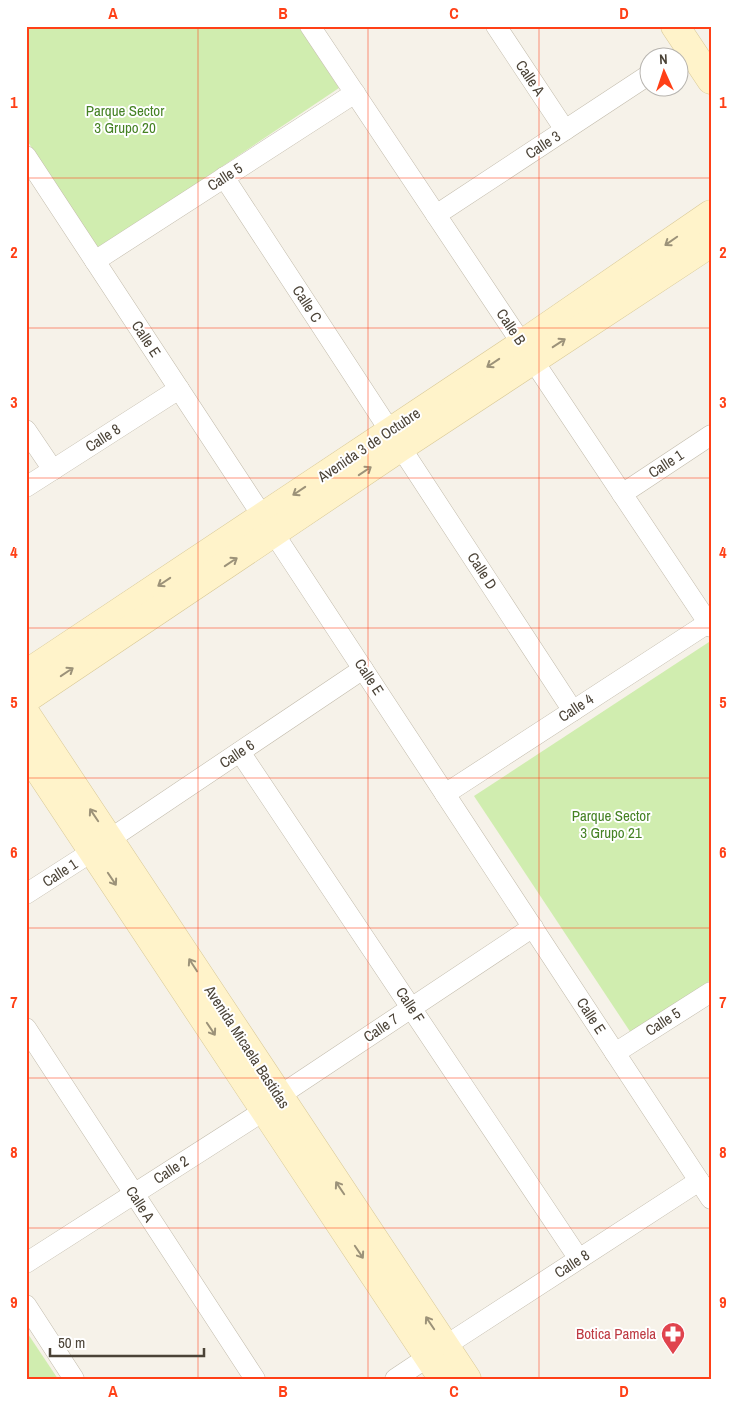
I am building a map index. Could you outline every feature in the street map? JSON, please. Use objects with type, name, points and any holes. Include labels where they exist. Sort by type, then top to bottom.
[{"type":"street","name":"Calle B","points":[[310,26],[709,625]]},
{"type":"street","name":"Calle A","points":[[496,26],[565,130]]},
{"type":"street","points":[[679,44],[711,80]]},
{"type":"street","name":"Calle 3","points":[[436,215],[640,81]]},
{"type":"street","name":"Calle 5","points":[[95,261],[355,93]]},
{"type":"street","name":"Calle E","points":[[26,156],[711,1199]]},
{"type":"street","name":"Calle C","points":[[224,177],[396,439]]},
{"type":"street","name":"Avenida 3 de Octubre","points":[[527,352],[711,214]]},
{"type":"street","name":"Avenida 3 de Octubre","points":[[26,674],[268,524],[527,352],[711,243]]},
{"type":"street","name":"Calle 8","points":[[26,487],[179,389]]},
{"type":"street","points":[[26,430],[53,470]]},
{"type":"street","name":"Calle 1","points":[[622,494],[711,435]]},
{"type":"street","name":"Calle D","points":[[396,439],[573,710]]},
{"type":"street","name":"Avenida 3 de Octubre","points":[[26,699],[268,524]]},
{"type":"street","name":"Calle 4","points":[[445,794],[573,710],[709,625]]},
{"type":"street","name":"Calle 6","points":[[102,845],[363,669]]},
{"type":"street","name":"Avenida Micaela Bastidas","points":[[26,714],[102,845],[439,1360],[467,1379]]},
{"type":"street","name":"Avenida Micaela Bastidas","points":[[26,751],[102,845]]},
{"type":"street","name":"Calle F","points":[[240,752],[579,1259]]},
{"type":"street","name":"Calle 1","points":[[26,894],[102,845]]},
{"type":"street","name":"Calle 7","points":[[272,1103],[533,928]]},
{"type":"street","name":"Calle 5","points":[[615,1054],[711,992]]},
{"type":"street","name":"Calle A","points":[[26,1028],[255,1379]]},
{"type":"street","name":"Calle 2","points":[[26,1264],[272,1103]]},
{"type":"street","name":"Calle 8","points":[[439,1360],[579,1259],[699,1181]]},
{"type":"street","points":[[26,1306],[74,1379]]},
{"type":"street","points":[[396,1379],[439,1360]]},
{"type":"green space","name":"Parque Sector 3 Grupo 20","points":[[26,26],[298,26],[339,88],[99,249],[26,139]]},
{"type":"green space","name":"Parque Sector 3 Grupo 21","points":[[709,642],[711,980],[631,1033],[474,796]]},
{"type":"green space","points":[[26,1331],[58,1379],[26,1379]]},
{"type":"place","name":"Botica Pamela","points":[[673,1355]]}]
